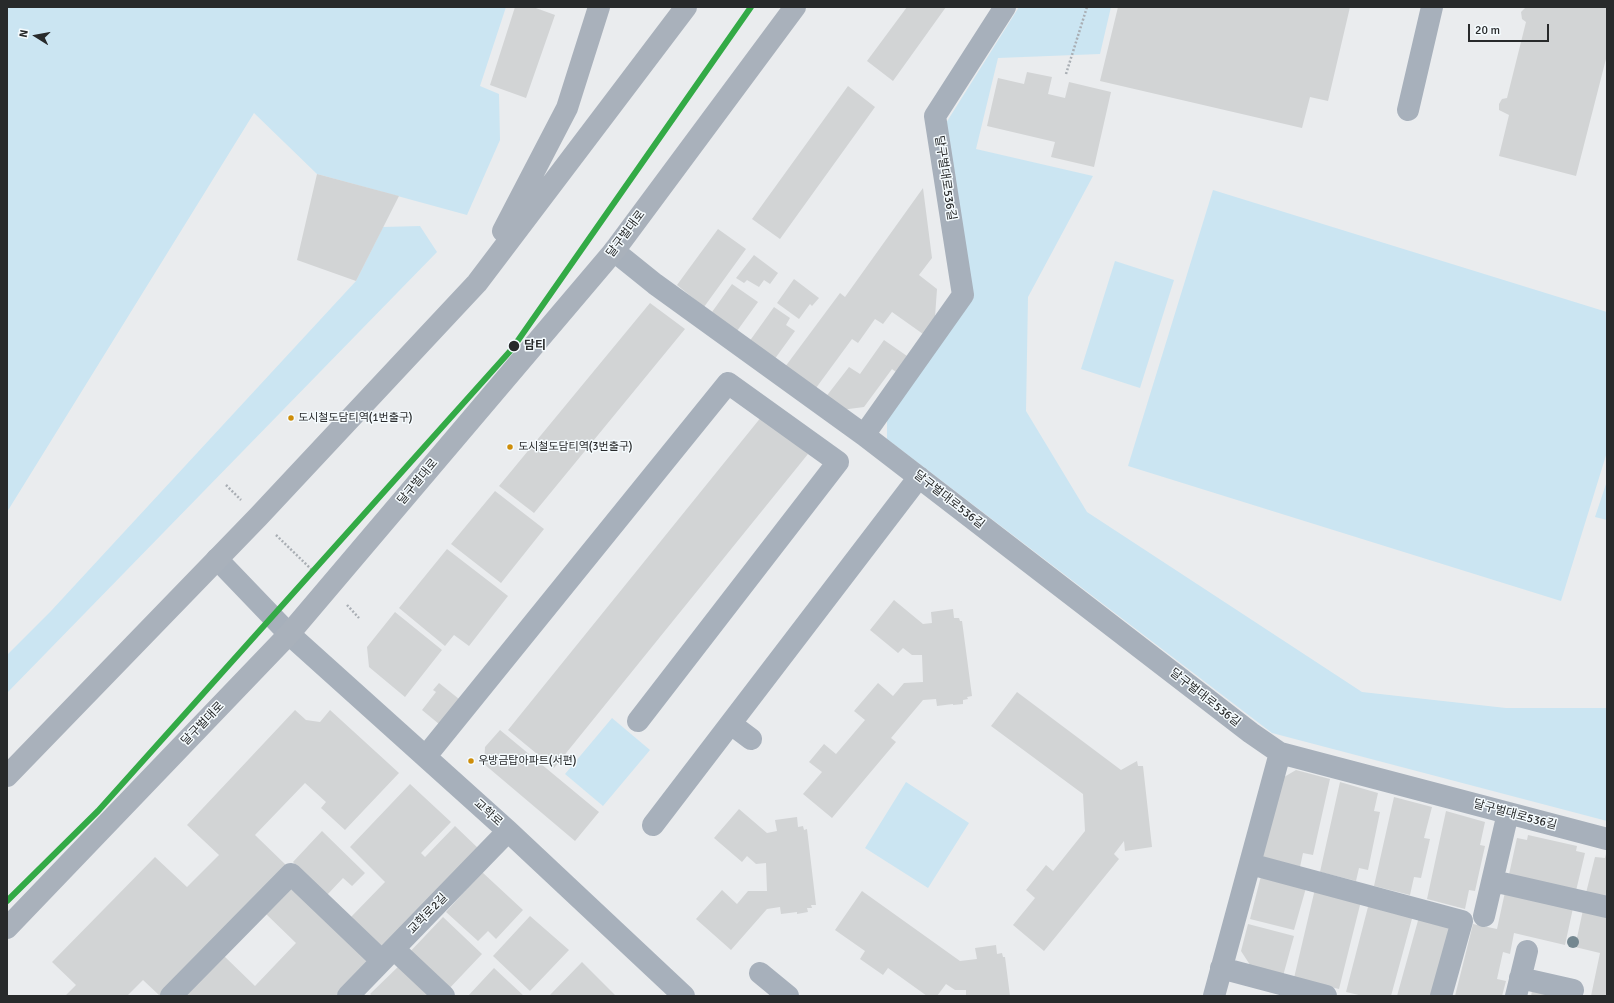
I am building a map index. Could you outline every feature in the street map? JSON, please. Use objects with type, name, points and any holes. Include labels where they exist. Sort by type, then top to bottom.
[{"type":"main road","points":[[477,284],[567,108],[599,7]]},
{"type":"main road","points":[[7,776],[258,517],[477,284],[686,7]]},
{"type":"main road","name":"달구벌대로","points":[[7,928],[289,634],[329,588],[614,251],[795,7]]},
{"type":"street","name":"달구벌대로536길","points":[[864,434],[962,295],[935,116],[1005,7]]},
{"type":"street","points":[[1408,110],[1432,7]]},
{"type":"street","name":"달구벌대로536길","points":[[614,251],[655,284],[864,434],[1280,754],[1607,840]]},
{"type":"street","points":[[426,756],[728,382],[838,462],[638,721]]},
{"type":"street","points":[[653,825],[919,477]]},
{"type":"street","name":"교학로","points":[[217,559],[289,634],[508,831],[671,992]]},
{"type":"street","points":[[731,724],[751,739]]},
{"type":"street","points":[[1214,996],[1280,754]]},
{"type":"street","points":[[1484,916],[1508,813]]},
{"type":"street","name":"교학로2길","points":[[348,996],[508,831]]},
{"type":"street","points":[[1250,864],[1462,921],[1441,996]]},
{"type":"street","points":[[171,996],[291,874],[388,955],[444,996]]},
{"type":"street","points":[[1493,881],[1607,907]]},
{"type":"street","points":[[1526,951],[1518,987],[1573,990]]},
{"type":"street","points":[[1221,968],[1326,996]]},
{"type":"street","points":[[760,973],[788,996]]},
{"type":"path","points":[[1066,74],[1087,7]]},
{"type":"path","points":[[226,485],[359,618]]},
{"type":"shaded area","points":[[7,7],[506,7],[480,86],[499,94],[500,140],[467,215],[317,174],[254,113],[7,512]]},
{"type":"shaded area","points":[[1019,7],[1111,7],[1100,54],[998,58],[976,149],[1093,176],[1028,297],[1026,411],[1087,512],[1362,692],[1506,708],[1607,708],[1607,821],[1272,733],[887,439],[887,414],[972,296],[946,123]]},
{"type":"shaded area","points":[[1213,190],[1607,312],[1607,452],[1561,601],[1128,466]]},
{"type":"shaded area","points":[[420,226],[437,252],[7,693],[7,655],[51,611],[356,281],[383,227]]},
{"type":"shaded area","points":[[1115,261],[1174,280],[1140,388],[1081,369]]},
{"type":"shaded area","points":[[1607,481],[1607,520],[1595,517]]},
{"type":"shaded area","points":[[612,718],[650,750],[603,806],[565,774]]},
{"type":"shaded area","points":[[906,782],[969,823],[928,888],[865,848]]},
{"type":"building","points":[[515,7],[533,7],[555,15],[526,98],[490,85]]},
{"type":"building","points":[[907,7],[946,7],[893,81],[867,61]]},
{"type":"building","points":[[1118,7],[1350,7],[1328,101],[1310,97],[1302,128],[1100,81]]},
{"type":"building","points":[[1607,7],[1607,55],[1576,176],[1499,156],[1509,115],[1499,110],[1499,104],[1502,99],[1507,98],[1526,22],[1522,19],[1521,12],[1525,8]]},
{"type":"building","points":[[1027,72],[1052,77],[1048,94],[1065,98],[1069,82],[1111,92],[1094,167],[1051,157],[1055,142],[987,126],[998,78],[1024,84]]},
{"type":"building","points":[[848,86],[875,107],[780,239],[752,219]]},
{"type":"building","points":[[317,174],[399,196],[356,281],[297,260]]},
{"type":"building","points":[[923,188],[932,258],[919,275],[937,289],[935,317],[923,334],[892,312],[883,324],[875,319],[858,343],[852,339],[816,388],[785,367],[840,293],[845,297]]},
{"type":"building","points":[[718,229],[746,249],[704,307],[677,285]]},
{"type":"building","points":[[754,255],[778,273],[770,284],[764,280],[759,287],[747,280],[744,283],[736,278]]},
{"type":"building","points":[[794,279],[819,298],[812,306],[810,304],[799,319],[777,303]]},
{"type":"building","points":[[732,284],[758,302],[737,331],[712,312]]},
{"type":"building","points":[[650,303],[685,329],[534,513],[499,486]]},
{"type":"building","points":[[774,307],[790,318],[786,325],[795,331],[774,360],[749,342]]},
{"type":"building","points":[[884,340],[907,356],[896,372],[892,369],[864,407],[841,410],[825,398],[849,367],[860,374]]},
{"type":"building","points":[[762,416],[808,454],[554,768],[508,730]]},
{"type":"building","points":[[495,491],[544,529],[501,583],[451,544]]},
{"type":"building","points":[[447,549],[508,596],[469,646],[454,635],[445,646],[399,608]]},
{"type":"building","points":[[894,600],[923,624],[932,623],[931,612],[953,609],[954,618],[959,618],[960,621],[962,621],[972,696],[963,700],[963,704],[953,705],[937,706],[936,699],[923,700],[891,738],[896,742],[832,818],[803,794],[822,772],[809,762],[824,744],[836,754],[865,720],[854,711],[878,683],[893,696],[904,683],[923,682],[922,655],[912,655],[903,648],[898,653],[870,630]]},
{"type":"building","points":[[395,612],[442,650],[405,697],[369,667],[367,647]]},
{"type":"building","points":[[439,683],[459,699],[439,724],[422,710],[436,692],[433,690]]},
{"type":"building","points":[[1017,692],[1121,770],[1137,761],[1138,766],[1143,766],[1152,847],[1125,851],[1124,841],[1114,854],[1119,859],[1044,951],[1013,925],[1035,898],[1026,890],[1046,865],[1053,871],[1085,831],[1083,794],[991,726]]},
{"type":"building","points":[[295,710],[306,720],[320,722],[330,710],[399,773],[345,830],[321,808],[326,802],[305,783],[255,835],[288,867],[160,996],[143,980],[127,996],[65,996],[76,985],[52,962],[155,857],[187,887],[219,855],[187,825]]},
{"type":"building","points":[[500,730],[599,812],[575,841],[484,764],[485,747]]},
{"type":"building","points":[[1296,770],[1330,779],[1313,855],[1303,853],[1300,867],[1260,857],[1279,780]]},
{"type":"building","points":[[1340,782],[1378,793],[1374,811],[1380,812],[1368,870],[1359,868],[1356,881],[1320,872]]},
{"type":"building","points":[[410,784],[451,822],[421,853],[425,857],[455,826],[480,850],[383,949],[351,917],[385,882],[350,847]]},
{"type":"building","points":[[1394,797],[1432,807],[1424,838],[1430,839],[1421,878],[1414,877],[1410,895],[1374,886]]},
{"type":"building","points":[[739,809],[767,833],[777,831],[775,820],[797,817],[798,827],[803,826],[804,830],[807,829],[816,905],[811,905],[812,908],[807,908],[808,912],[797,914],[797,912],[781,914],[780,907],[767,909],[731,950],[696,919],[722,890],[737,904],[748,891],[767,891],[766,863],[756,864],[747,856],[742,862],[714,838]]},
{"type":"building","points":[[1446,811],[1485,822],[1480,845],[1485,846],[1475,891],[1469,890],[1465,909],[1427,899]]},
{"type":"building","points":[[322,831],[365,873],[352,886],[343,878],[327,895],[293,862]]},
{"type":"building","points":[[1528,835],[1577,846],[1576,851],[1585,853],[1575,895],[1508,879],[1517,838],[1527,840]]},
{"type":"building","points":[[1606,854],[1607,903],[1585,897],[1595,857],[1605,858]]},
{"type":"building","points":[[482,872],[523,910],[496,939],[488,931],[478,941],[446,912]]},
{"type":"building","points":[[1261,876],[1306,888],[1294,930],[1250,919]]},
{"type":"building","points":[[290,888],[376,960],[340,996],[183,996],[223,955],[255,986],[296,943],[265,913]]},
{"type":"building","points":[[1315,889],[1361,901],[1339,989],[1294,978]]},
{"type":"building","points":[[862,891],[960,961],[977,959],[975,948],[996,945],[997,954],[1002,953],[1003,957],[1005,957],[1010,996],[966,996],[966,990],[955,990],[946,984],[937,996],[927,996],[888,968],[883,975],[860,959],[865,951],[835,930]]},
{"type":"building","points":[[1505,892],[1573,908],[1565,945],[1514,933],[1510,954],[1503,952],[1497,979],[1506,981],[1502,996],[1455,996],[1473,924],[1497,929]]},
{"type":"building","points":[[1369,903],[1413,915],[1391,996],[1363,996],[1346,992]]},
{"type":"building","points":[[1583,910],[1607,916],[1607,996],[1591,996],[1600,953],[1575,947]]},
{"type":"building","points":[[530,916],[569,950],[530,991],[493,956]]},
{"type":"building","points":[[443,917],[482,954],[445,993],[406,956]]},
{"type":"building","points":[[1419,917],[1456,926],[1437,996],[1397,996]]},
{"type":"building","points":[[1248,924],[1294,936],[1283,976],[1252,968],[1241,951]]},
{"type":"building","points":[[403,962],[440,996],[372,996],[370,994]]},
{"type":"building","points":[[582,962],[616,996],[549,996]]},
{"type":"building","points":[[494,968],[524,996],[468,996]]},
{"type":"building","points":[[1533,986],[1575,996],[1531,996]]},
{"type":"transit line","points":[[7,901],[98,811],[512,349],[751,7]]},
{"type":"place","name":"담티","points":[[514,346]]},
{"type":"place","name":"도시철도담티역(1번출구)","points":[[291,418]]},
{"type":"place","name":"도시철도담티역(3번출구)","points":[[510,447]]},
{"type":"place","name":"우방금탑아파트(서편)","points":[[471,761]]}]
